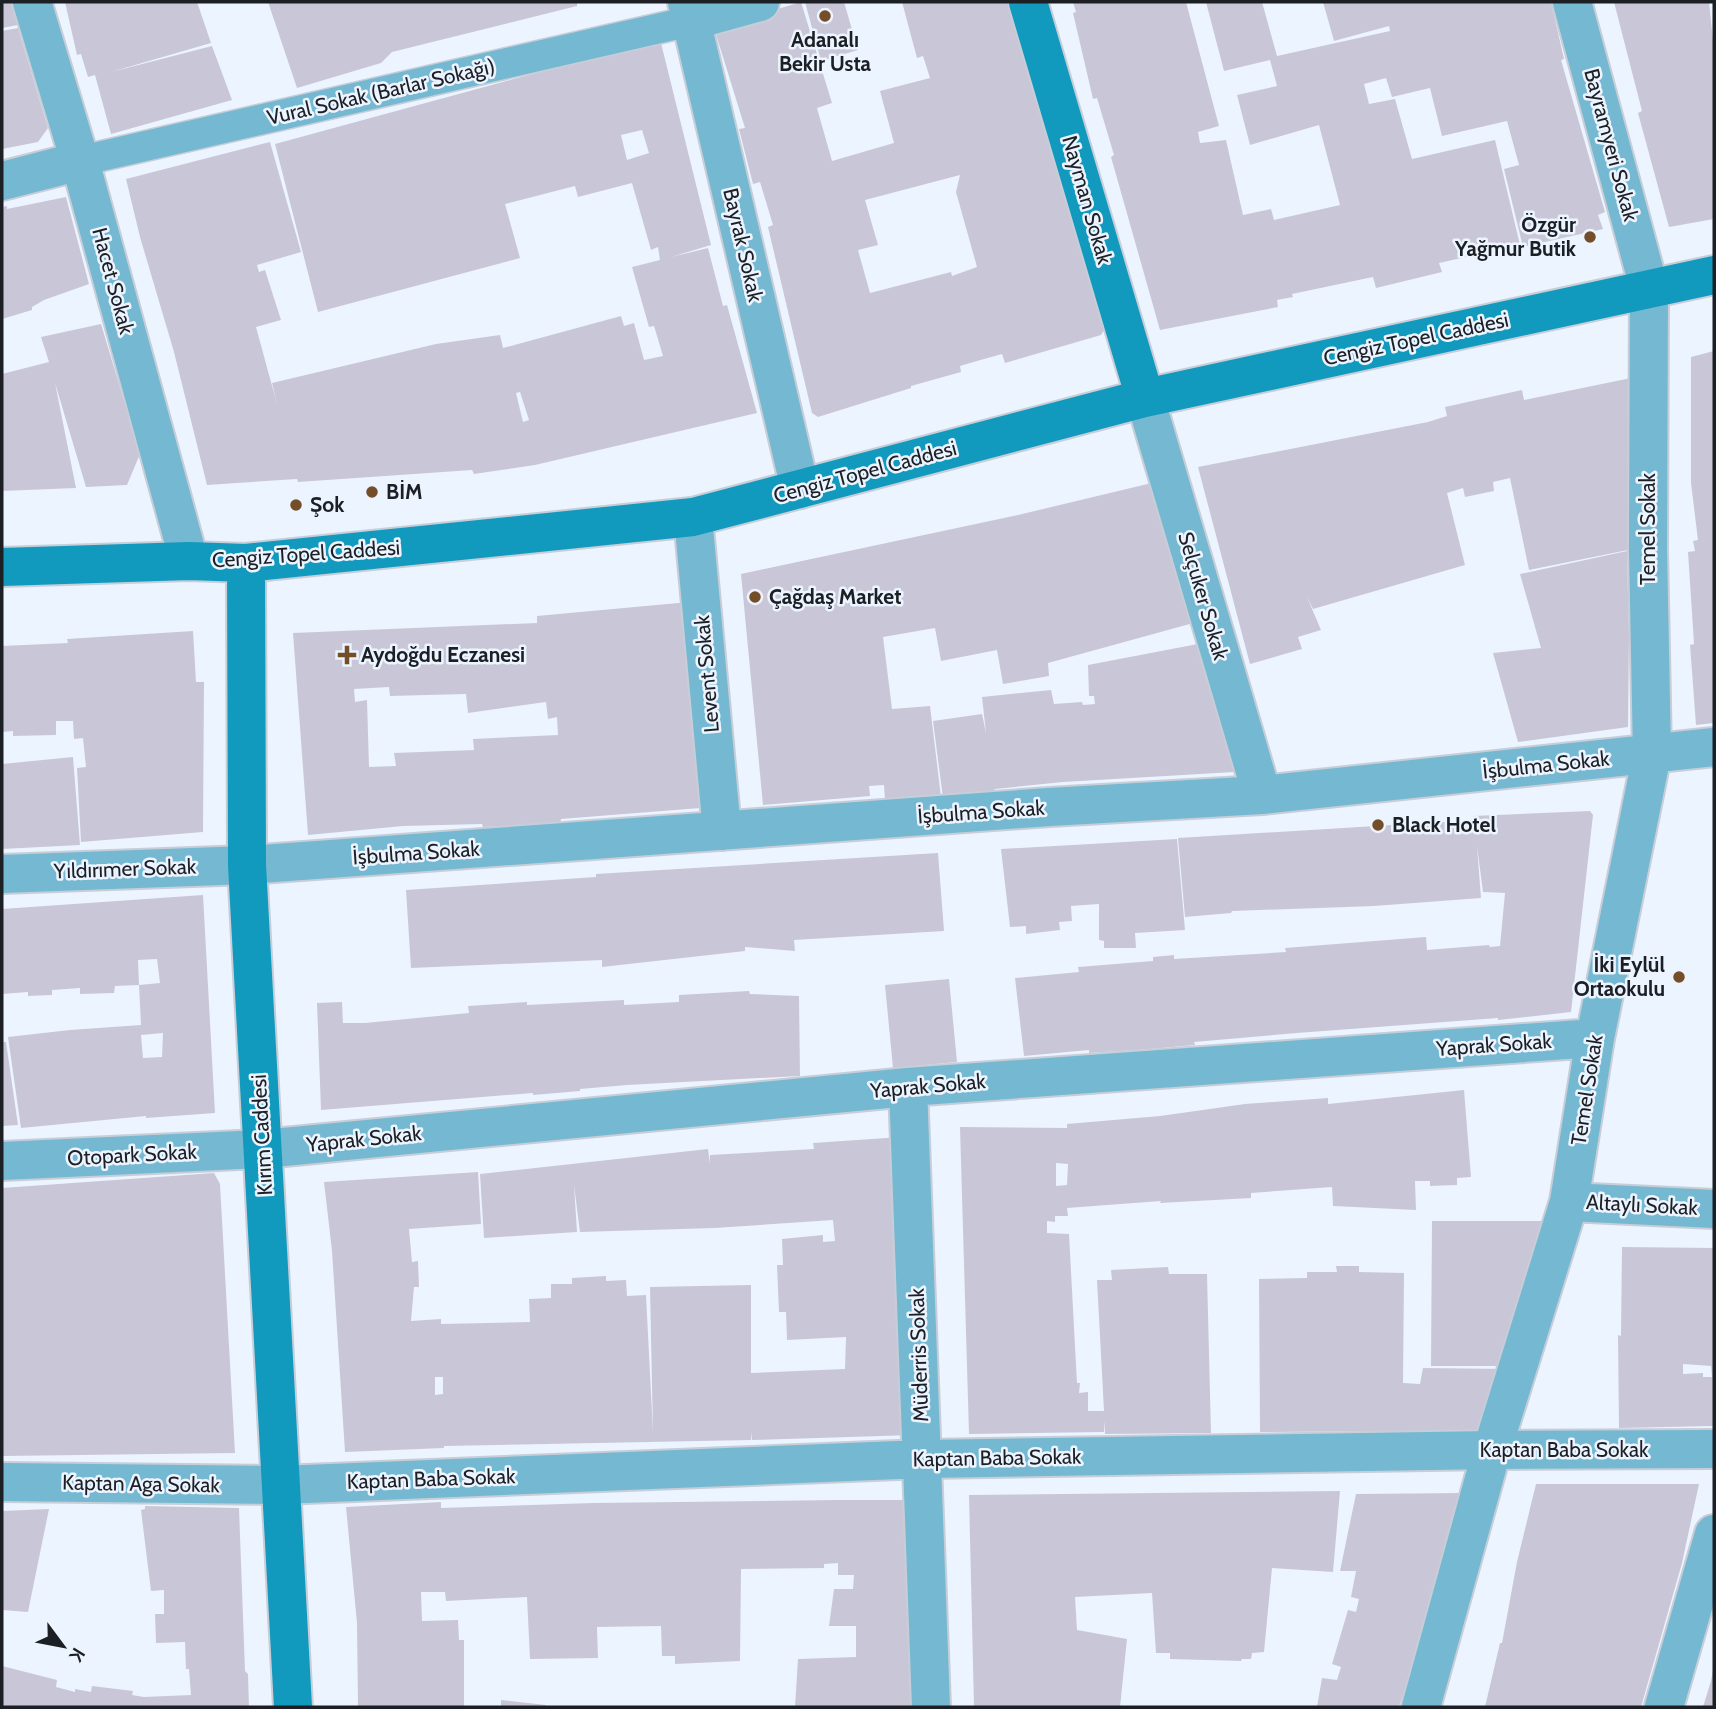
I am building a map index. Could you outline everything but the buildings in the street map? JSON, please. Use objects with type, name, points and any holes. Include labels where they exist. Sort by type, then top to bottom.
[{"type":"main road","name":"Nayman Sokak","points":[[1028,2],[1145,398]]},
{"type":"main road","name":"Cengiz Topel Caddesi","points":[[2,567],[188,561],[246,563],[693,517],[1145,398],[1714,275]]},
{"type":"main road","name":"Kırım Caddesi","points":[[246,563],[247,865],[293,1707]]},
{"type":"street","name":"Hacet Sokak","points":[[32,2],[80,161],[188,561]]},
{"type":"street","name":"Vural Sokak (Barlar Sokağı)","points":[[689,11],[760,2]]},
{"type":"street","name":"Bayramyeri Sokak","points":[[1572,2],[1649,288]]},
{"type":"street","name":"Bayrak Sokak","points":[[689,11],[800,489]]},
{"type":"street","name":"Vural Sokak (Barlar Sokağı)","points":[[2,181],[80,161]]},
{"type":"street","name":"Temel Sokak","points":[[1421,1707],[1492,1450],[1569,1202],[1595,1038],[1652,754],[1648,549],[1649,288]]},
{"type":"street","name":"Selçuker Sokak","points":[[1145,398],[1262,794]]},
{"type":"street","name":"Levent Sokak","points":[[693,517],[722,831]]},
{"type":"street","name":"İşbulma Sokak","points":[[247,865],[1262,794],[1714,747]]},
{"type":"street","name":"Yıldırımer Sokak","points":[[2,874],[247,865]]},
{"type":"street","name":"Yaprak Sokak","points":[[263,1149],[908,1087],[1595,1038]]},
{"type":"street","name":"Müderris Sokak","points":[[908,1087],[931,1707]]},
{"type":"street","name":"Otopark Sokak","points":[[2,1161],[263,1149]]},
{"type":"street","name":"Altaylı Sokak","points":[[1569,1202],[1714,1209]]},
{"type":"street","name":"Kaptan Baba Sokak","points":[[281,1485],[923,1459],[1714,1449]]},
{"type":"street","name":"Kaptan Aga Sokak","points":[[2,1482],[281,1485]]},
{"type":"street","points":[[1664,1707],[1714,1534]]},
{"type":"lane","name":"Vural Sokak (Barlar Sokağı)","points":[[80,161],[689,11]]},
{"type":"place","name":"Adanalı Bekir Usta","points":[[825,16]]},
{"type":"place","name":"Özgür Yağmur Butik","points":[[1590,237]]},
{"type":"place","name":"BİM","points":[[372,492]]},
{"type":"place","name":"Şok","points":[[296,505]]},
{"type":"place","name":"Çağdaş Market","points":[[755,597]]},
{"type":"place","name":"Aydoğdu Eczanesi","points":[[347,655]]},
{"type":"place","name":"Black Hotel","points":[[1378,825]]},
{"type":"place","name":"İki Eylül Ortaokulu","points":[[1679,977]]}]
